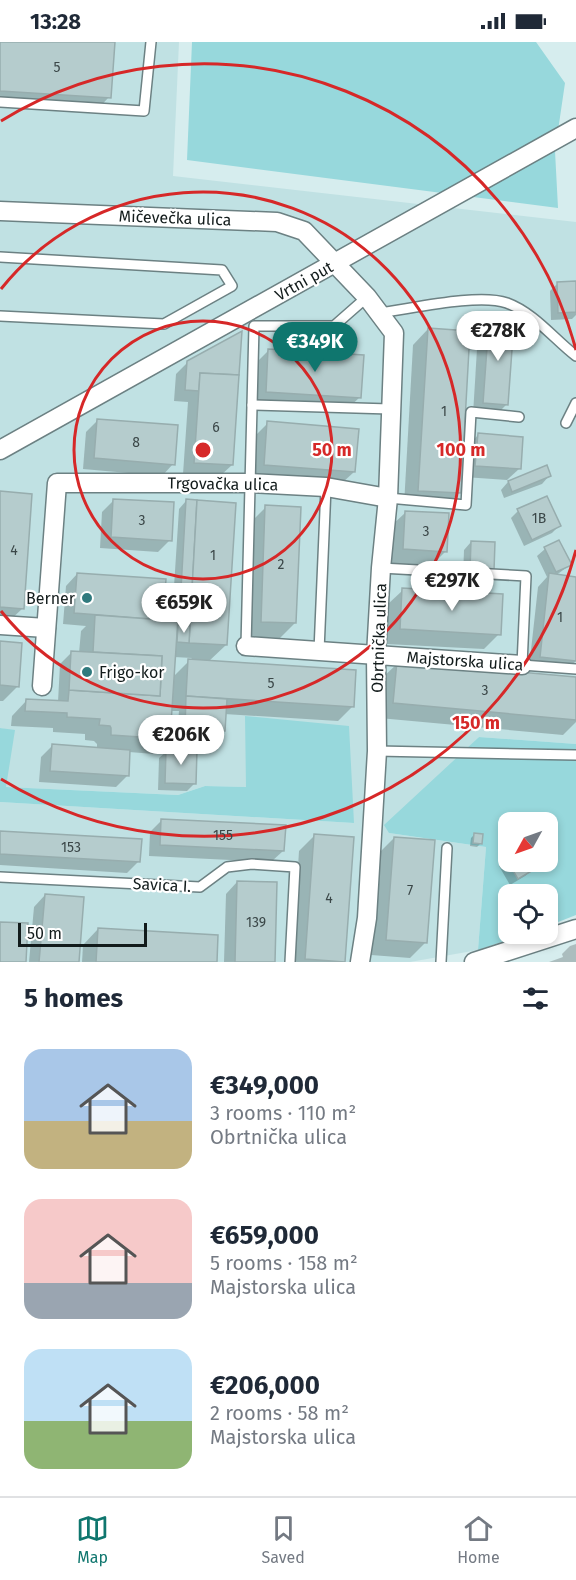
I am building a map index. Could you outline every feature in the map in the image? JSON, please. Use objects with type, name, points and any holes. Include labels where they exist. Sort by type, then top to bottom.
[{"type":"street","name":"Vrtni put","points":[[0,450],[576,128]]},
{"type":"street","name":"Mičevečka ulica","points":[[0,211],[277,222],[304,231],[336,263]]},
{"type":"street","name":"Obrtnička ulica","points":[[336,263],[367,297],[394,333],[388,498],[376,655],[377,751],[367,918],[360,962]]},
{"type":"street","name":"Trgovačka ulica","points":[[46,628],[57,483],[250,483],[326,487],[388,498]]},
{"type":"street","points":[[0,625],[46,628],[42,686]]},
{"type":"street","name":"Majstorska ulica","points":[[246,646],[522,665]]},
{"type":"street","points":[[474,962],[576,929]]},
{"type":"lane","points":[[0,102],[144,111],[151,42]]},
{"type":"lane","points":[[0,257],[222,270],[232,286],[164,324],[0,316]]},
{"type":"lane","points":[[246,646],[254,326],[334,326],[367,297]]},
{"type":"lane","points":[[379,313],[476,299],[494,300],[507,303],[522,311],[576,356]]},
{"type":"lane","points":[[566,423],[576,403]]},
{"type":"lane","points":[[252,405],[390,409]]},
{"type":"lane","points":[[388,498],[466,505],[471,412],[519,417]]},
{"type":"lane","points":[[319,651],[326,487]]},
{"type":"lane","points":[[381,568],[526,576],[522,665]]},
{"type":"lane","name":"Majstorska ulica","points":[[522,665],[576,669]]},
{"type":"lane","points":[[377,751],[576,755]]},
{"type":"lane","points":[[441,962],[447,848]]},
{"type":"lane","name":"Savica I.","points":[[0,877],[200,887],[227,867],[252,864],[295,867],[290,962]]},
{"type":"shaded area","points":[[0,42],[179,42],[173,176],[576,222],[576,744],[479,737],[389,833],[486,847],[478,950],[410,962],[0,962],[0,802],[354,823],[246,787],[205,786],[178,795],[5,787],[14,731],[0,728]]},
{"type":"shaded area","points":[[192,42],[536,42],[565,83],[555,151],[558,208],[187,160]]},
{"type":"shaded area","points":[[245,716],[349,726],[354,823],[0,802],[0,728],[15,730],[6,787],[178,795],[205,786],[246,787]]},
{"type":"shaded area","points":[[479,737],[576,744],[576,915],[558,922],[558,884],[498,884],[498,943],[478,950],[486,847],[389,833],[384,825]]},
{"type":"building","points":[[0,42],[115,42],[111,98],[0,91]]},
{"type":"building","points":[[576,281],[576,312],[558,313],[557,282]]},
{"type":"building","points":[[489,320],[514,322],[508,405],[483,403]]},
{"type":"building","points":[[428,328],[470,331],[461,493],[418,491]]},
{"type":"building","points":[[242,331],[239,375],[200,373],[199,391],[185,390],[187,361]]},
{"type":"building","points":[[268,349],[364,355],[361,398],[266,392]]},
{"type":"building","points":[[200,373],[239,375],[233,465],[194,463]]},
{"type":"building","points":[[97,419],[178,425],[175,465],[94,458]]},
{"type":"building","points":[[267,421],[359,429],[355,472],[264,465]]},
{"type":"building","points":[[478,433],[523,437],[521,469],[475,466]]},
{"type":"building","points":[[547,465],[551,476],[512,492],[508,481]]},
{"type":"building","points":[[0,491],[32,494],[24,609],[0,607]]},
{"type":"building","points":[[547,496],[561,526],[532,540],[517,509]]},
{"type":"building","points":[[113,499],[174,502],[172,541],[111,537]]},
{"type":"building","points":[[186,499],[197,500],[191,608],[180,607]]},
{"type":"building","points":[[197,500],[236,503],[227,645],[189,643]]},
{"type":"building","points":[[265,505],[301,507],[296,623],[261,622]]},
{"type":"building","points":[[405,511],[449,513],[447,552],[403,549]]},
{"type":"building","points":[[559,540],[572,565],[556,572],[544,547]]},
{"type":"building","points":[[471,541],[495,542],[494,571],[470,570]]},
{"type":"building","points":[[77,573],[166,579],[163,620],[74,613]]},
{"type":"building","points":[[549,573],[576,577],[576,661],[540,657]]},
{"type":"building","points":[[402,588],[503,594],[501,635],[400,629]]},
{"type":"building","points":[[165,599],[180,601],[181,607],[181,618],[178,618],[170,739],[111,735],[110,726],[99,725],[100,719],[67,717],[67,713],[25,711],[26,699],[68,701],[69,690],[160,696],[162,656],[93,652],[95,615],[163,620]]},
{"type":"building","points":[[178,625],[190,626],[189,643],[177,642]]},
{"type":"building","points":[[0,641],[22,643],[19,687],[0,685]]},
{"type":"building","points":[[71,651],[162,656],[160,696],[69,690]]},
{"type":"building","points":[[188,659],[356,670],[354,707],[186,696]]},
{"type":"building","points":[[397,661],[576,677],[576,720],[393,703]]},
{"type":"building","points":[[186,696],[227,699],[225,731],[185,728]]},
{"type":"building","points":[[52,744],[130,750],[129,776],[50,771]]},
{"type":"building","points":[[166,749],[197,750],[196,784],[165,783]]},
{"type":"building","points":[[161,819],[286,825],[284,851],[160,845]]},
{"type":"building","points":[[0,831],[142,839],[140,862],[0,854]]},
{"type":"building","points":[[474,833],[483,834],[482,844],[473,843]]},
{"type":"building","points":[[314,834],[354,837],[345,962],[305,959]]},
{"type":"building","points":[[394,837],[435,840],[427,943],[386,940]]},
{"type":"building","points":[[514,872],[530,872],[518,879]]},
{"type":"building","points":[[237,881],[277,882],[275,962],[235,962]]},
{"type":"building","points":[[45,894],[84,897],[79,962],[39,962]]},
{"type":"building","points":[[0,922],[28,923],[26,962],[0,962]]},
{"type":"building","points":[[98,928],[218,935],[217,962],[96,962]]},
{"type":"place","name":"Berner","points":[[87,598]]},
{"type":"place","name":"Frigo-kor","points":[[87,672]]}]
